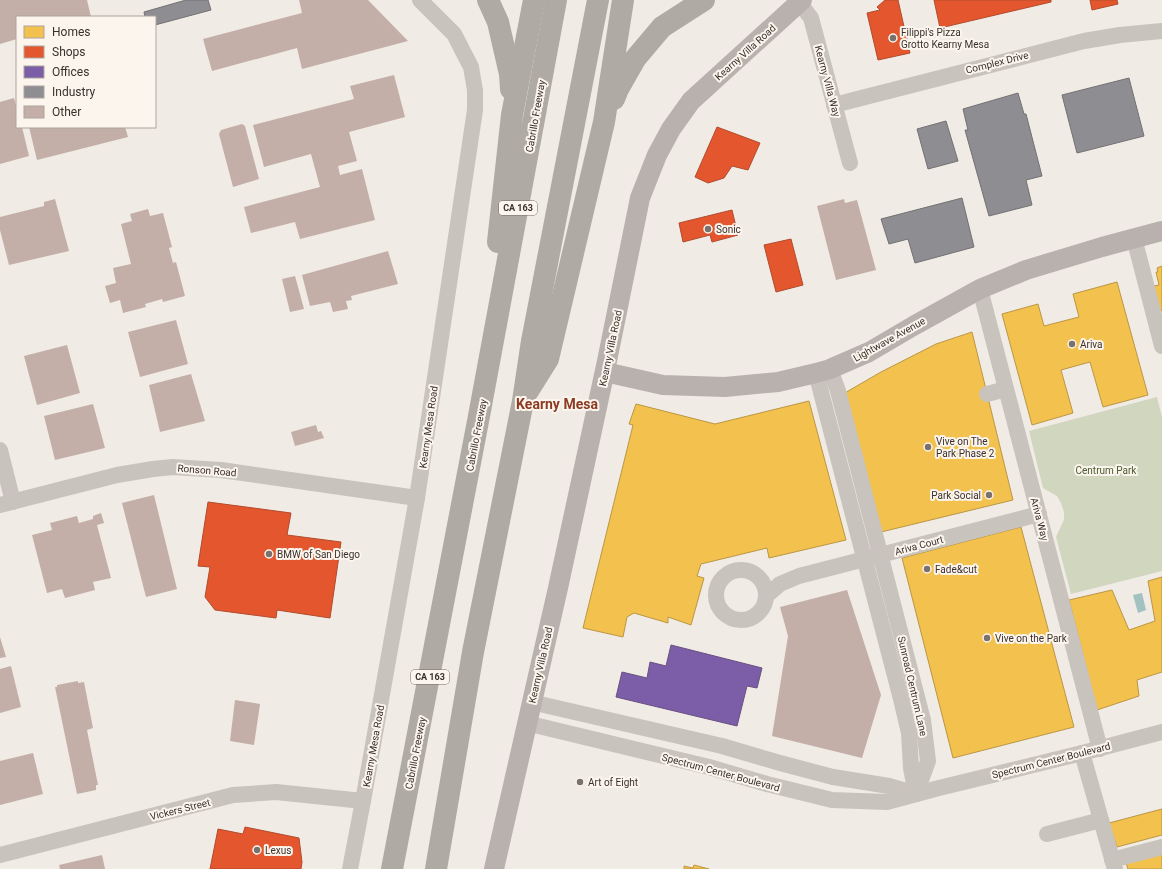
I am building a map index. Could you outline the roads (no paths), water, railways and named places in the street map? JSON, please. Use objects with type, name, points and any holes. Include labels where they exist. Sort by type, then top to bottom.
[{"type":"highway","points":[[488,0],[498,22],[510,74],[512,114]]},
{"type":"highway","points":[[479,416],[512,114],[534,0]]},
{"type":"highway","name":"Cabrillo Freeway","points":[[392,869],[420,729],[556,0]]},
{"type":"highway","points":[[436,869],[473,652],[523,401],[532,341],[598,0]]},
{"type":"highway","points":[[523,401],[548,359],[604,122],[623,0]]},
{"type":"highway","points":[[604,122],[618,89],[635,59],[662,27],[704,0]]},
{"type":"main road","name":"Kearny Villa Road","points":[[494,869],[526,723],[558,588],[605,372],[640,198],[657,155],[671,129],[691,101],[800,1]]},
{"type":"main road","name":"Lightwave Avenue","points":[[605,372],[663,385],[725,387],[778,382],[823,371],[870,352],[914,325],[980,289],[1026,270],[1102,246],[1162,231]]},
{"type":"street","name":"Kearny Mesa Road","points":[[350,869],[417,498],[475,110],[475,90],[471,67],[454,34],[420,0]]},
{"type":"street","name":"Kearny Villa Way","points":[[800,1],[811,18],[850,163]]},
{"type":"street","name":"Complex Drive","points":[[834,105],[1084,41],[1120,35],[1162,31]]},
{"type":"street","points":[[1134,238],[1162,346]]},
{"type":"street","name":"Ariva Way","points":[[980,289],[1008,384],[1039,514],[1100,749]]},
{"type":"street","name":"Sunroad Centrum Lane","points":[[823,371],[838,391],[923,720],[928,761],[916,794]]},
{"type":"street","name":"Sunroad Centrum Lane","points":[[823,371],[864,558],[909,733],[911,768],[916,794]]},
{"type":"street","points":[[988,394],[1008,384]]},
{"type":"street","points":[[0,450],[6,503]]},
{"type":"street","name":"Ronson Road","points":[[6,503],[117,475],[173,467],[221,470],[417,498]]},
{"type":"street","name":"Ariva Court","points":[[799,576],[755,574],[747,570],[730,572],[723,577],[718,584],[716,601],[725,615],[733,619],[742,620],[750,618],[757,614],[763,607],[766,596],[780,584],[799,576],[1039,514]]},
{"type":"street","points":[[755,574],[761,580],[765,588],[766,596]]},
{"type":"street","points":[[531,702],[722,746],[825,775],[889,786],[916,794]]},
{"type":"street","name":"Spectrum Center Boulevard","points":[[526,723],[709,767],[767,784],[832,800],[887,802],[1162,732]]},
{"type":"street","points":[[1082,753],[1114,865],[1162,847]]},
{"type":"street","name":"Vickers Street","points":[[0,855],[233,795],[276,792],[363,801]]},
{"type":"street","points":[[1047,834],[1101,820]]},
{"type":"water","points":[[1142,593],[1146,610],[1138,613],[1133,595]]},
{"type":"place","name":"Filippi's Pizza Grotto Kearny Mesa","points":[[893,38]]},
{"type":"place","name":"Sonic","points":[[708,229]]},
{"type":"place","name":"Ariva","points":[[1072,344]]},
{"type":"place","name":"Vive on The Park Phase 2","points":[[928,447]]},
{"type":"place","name":"Park Social","points":[[989,495]]},
{"type":"place","name":"BMW of San Diego","points":[[269,554]]},
{"type":"place","name":"Fade&cut","points":[[927,569]]},
{"type":"place","name":"Vive on the Park","points":[[987,638]]},
{"type":"place","name":"Art of Eight","points":[[580,782]]},
{"type":"place","name":"Lexus","points":[[257,850]]},
{"type":"district","name":"Kearny Mesa","points":[[557,404]]},
{"type":"park label","name":"Centrum Park","points":[[1106,470]]}]
